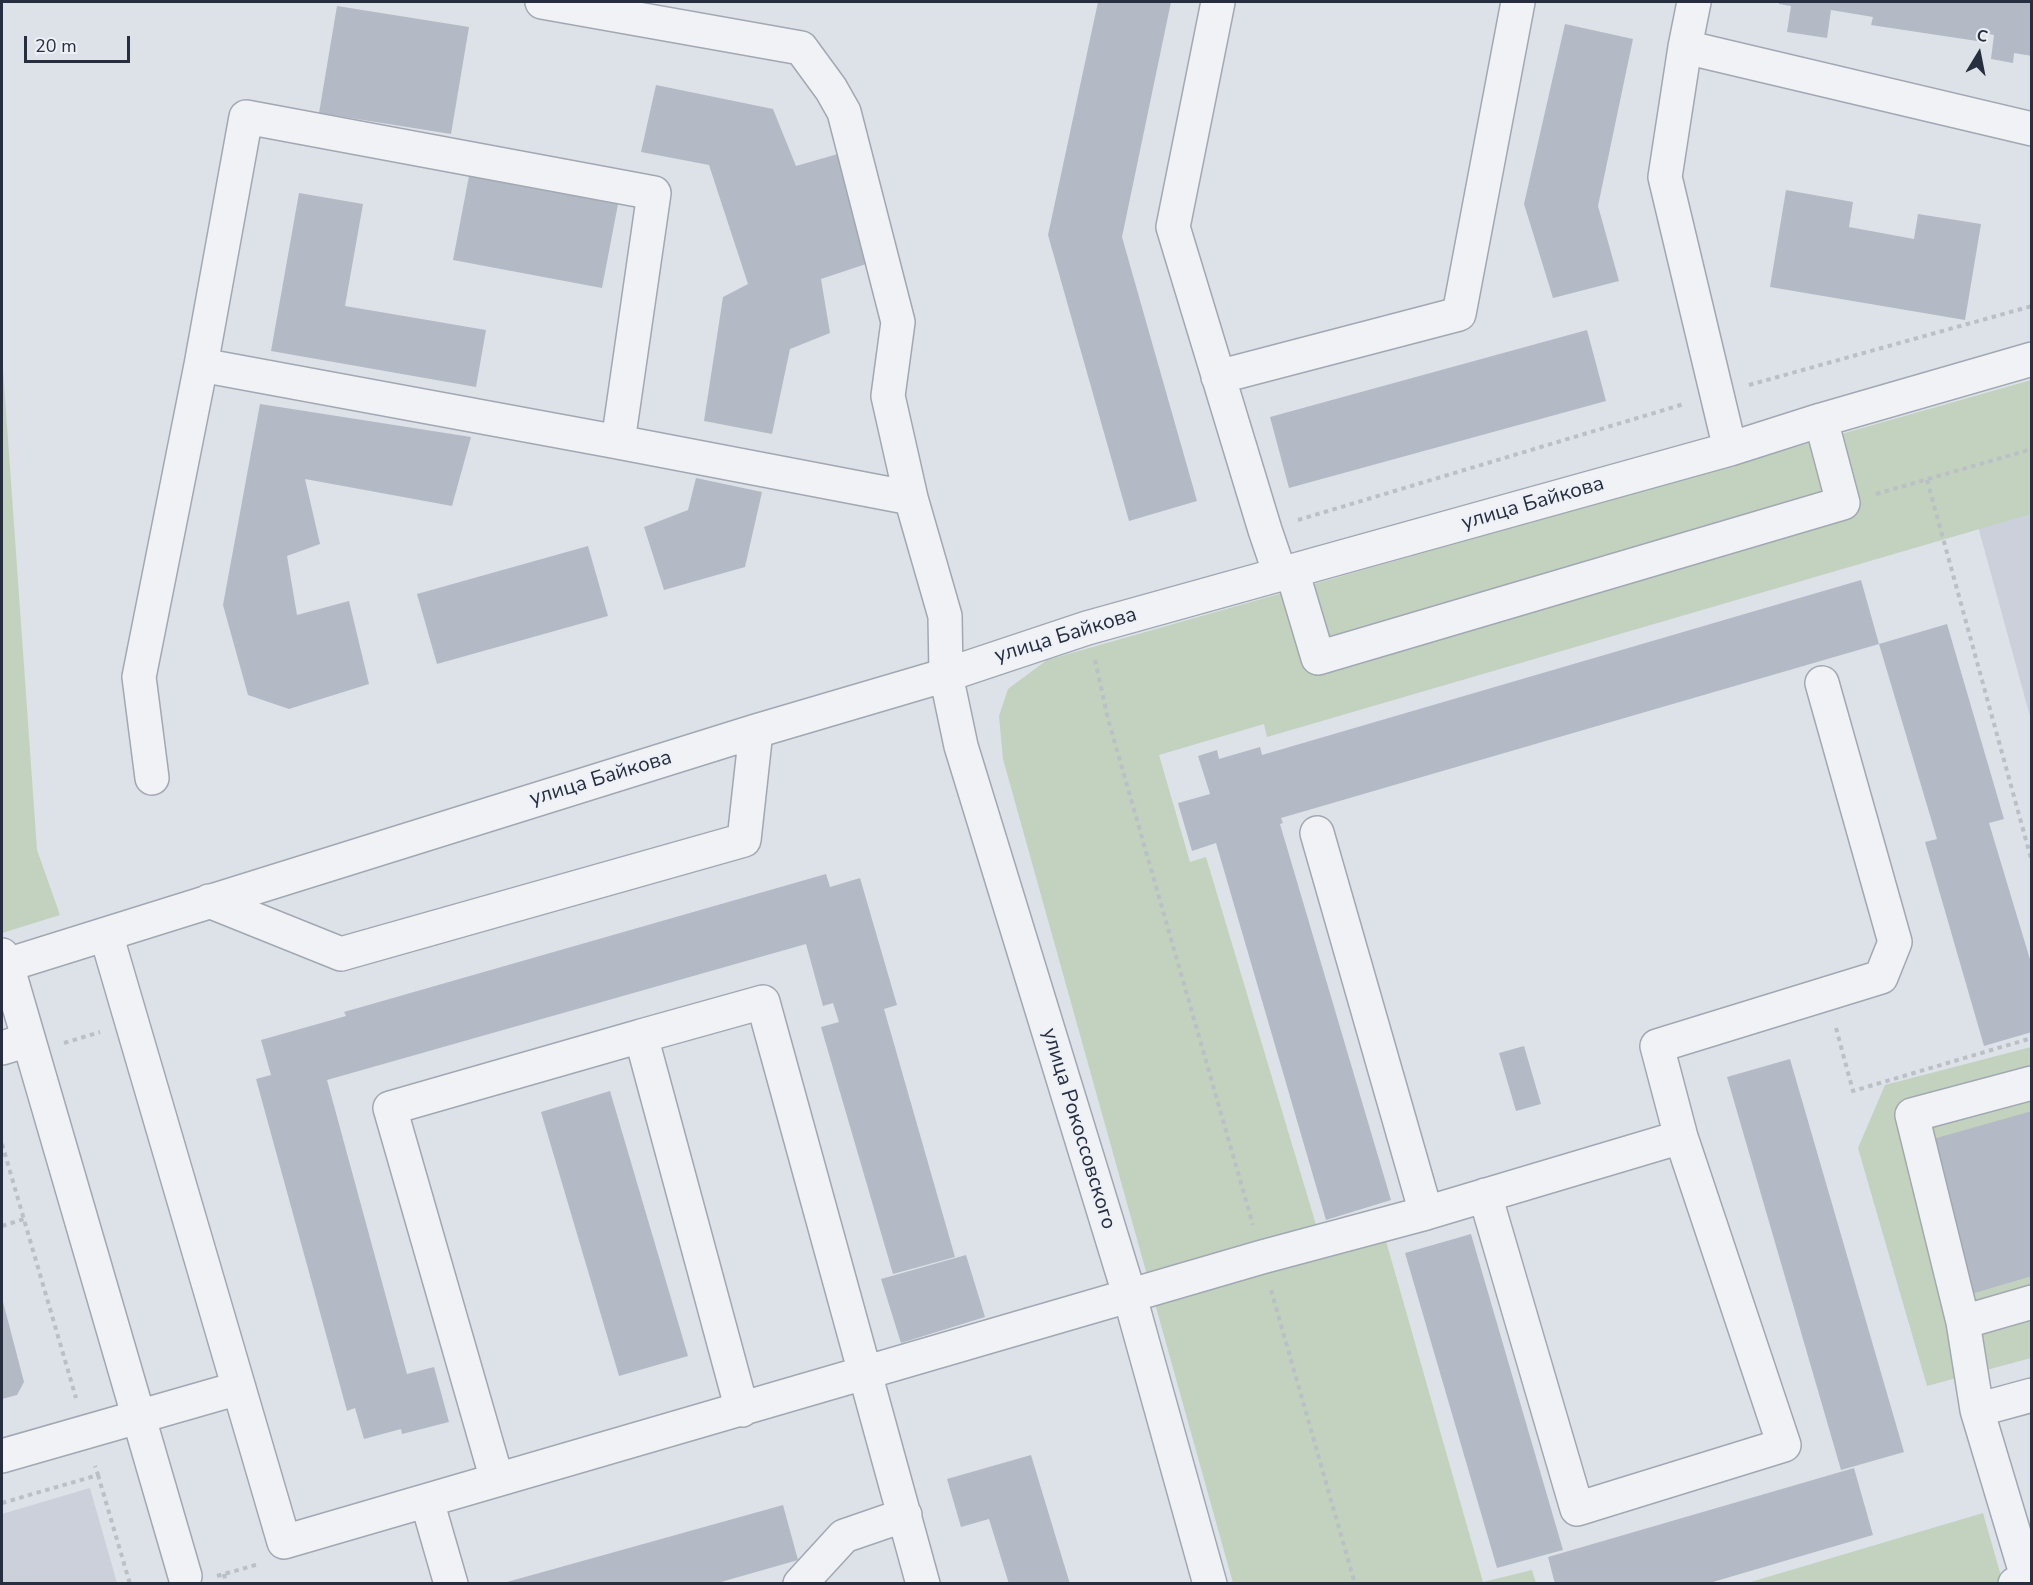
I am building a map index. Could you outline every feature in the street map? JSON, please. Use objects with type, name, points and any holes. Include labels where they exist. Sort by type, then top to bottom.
[{"type":"street","name":"улица Рокоссовского","points":[[542,2],[801,48],[831,89],[844,112],[898,322],[888,396],[911,498],[945,616],[946,675],[961,746],[1130,1297],[1210,1584]]},
{"type":"street","points":[[1218,2],[1173,227],[1264,530],[1286,573],[1318,658],[1843,503],[1821,420]]},
{"type":"street","points":[[1218,377],[1459,314],[1518,2]]},
{"type":"street","points":[[1694,2],[1665,177],[1730,448]]},
{"type":"street","points":[[1685,47],[2031,129]]},
{"type":"street","points":[[152,778],[139,677],[201,365],[246,117],[654,193],[618,442]]},
{"type":"street","name":"улица Байкова","points":[[4,960],[106,934],[756,731],[946,675],[1087,628],[1730,448],[2031,359]]},
{"type":"street","points":[[201,365],[911,498]]},
{"type":"street","points":[[1485,1195],[1576,1509],[1785,1445],[1682,1137],[1657,1046],[1881,977],[1895,942],[1822,683]]},
{"type":"street","points":[[209,901],[341,954],[744,840],[756,731]]},
{"type":"street","points":[[1317,833],[1426,1213]]},
{"type":"street","points":[[106,934],[284,1542],[1682,1137]]},
{"type":"street","points":[[4,960],[20,1047],[138,1417],[185,1576]]},
{"type":"street","points":[[497,1480],[390,1108],[763,1002],[923,1584]]},
{"type":"street","points":[[641,1036],[742,1410]]},
{"type":"street","points":[[2025,1582],[1977,1410],[1963,1322],[1912,1115],[2031,1083]]},
{"type":"street","points":[[1963,1322],[2031,1302]]},
{"type":"street","points":[[2,1456],[239,1388]]},
{"type":"street","points":[[1977,1410],[2031,1395]]},
{"type":"street","points":[[427,1501],[451,1584]]},
{"type":"street","points":[[800,1584],[844,1536],[905,1515]]},
{"type":"path","points":[[1264,530],[1718,394],[2031,306]]},
{"type":"path","points":[[1843,503],[2031,449]]},
{"type":"path","points":[[1927,480],[2031,862]]},
{"type":"path","points":[[1087,628],[1108,719],[1355,1584]]},
{"type":"path","points":[[1826,994],[1853,1091],[2031,1038]]},
{"type":"path","points":[[20,1047],[132,1023]]},
{"type":"path","points":[[2,1144],[76,1399]]},
{"type":"path","points":[[2,1226],[24,1220]]},
{"type":"path","points":[[98,1475],[130,1584]]},
{"type":"path","points":[[224,1574],[226,1584]]},
{"type":"shaded area","points":[[2031,503],[2031,720],[1976,519]]},
{"type":"shaded area","points":[[90,1488],[117,1583],[2,1583],[2,1514]]},
{"type":"green space","points":[[2,355],[37,850],[60,915],[2,933]]},
{"type":"green space","points":[[2031,380],[2031,514],[1267,737],[1264,724],[1159,755],[1190,862],[1206,857],[1326,1258],[1386,1241],[1483,1582],[1532,1570],[1536,1583],[1233,1583],[1003,759],[999,716],[1008,689],[1047,660]]},
{"type":"green space","points":[[2031,1047],[2031,1358],[1927,1386],[1858,1148],[1885,1085]]},
{"type":"green space","points":[[1983,1513],[2003,1583],[1744,1584]]},
{"type":"building","points":[[1098,2],[1171,2],[1122,237],[1197,501],[1129,521],[1048,235]]},
{"type":"building","points":[[1779,2],[2032,2],[2032,56],[2014,53],[2013,63],[1991,59],[1994,35],[1979,32],[1977,41],[1871,25],[1873,17],[1831,10],[1827,38],[1787,32],[1791,6],[1779,4]]},
{"type":"building","points":[[337,6],[469,27],[451,134],[319,113]]},
{"type":"building","points":[[1565,24],[1633,39],[1598,206],[1619,281],[1553,298],[1524,204]]},
{"type":"building","points":[[656,85],[773,109],[796,166],[838,154],[869,263],[821,279],[830,333],[790,349],[772,434],[704,421],[723,297],[748,284],[709,165],[641,152]]},
{"type":"building","points":[[469,176],[618,204],[602,288],[453,260]]},
{"type":"building","points":[[1786,190],[1853,202],[1849,227],[1914,239],[1918,214],[1981,224],[1965,320],[1770,287]]},
{"type":"building","points":[[299,193],[363,204],[345,306],[486,330],[476,387],[271,351]]},
{"type":"building","points":[[1587,330],[1606,401],[1289,488],[1270,417]]},
{"type":"building","points":[[260,404],[471,437],[452,506],[305,479],[320,544],[287,556],[297,615],[349,601],[369,684],[289,709],[248,695],[223,605]]},
{"type":"building","points":[[696,478],[762,492],[745,567],[664,590],[644,527],[688,510]]},
{"type":"building","points":[[588,546],[608,616],[437,664],[417,594]]},
{"type":"building","points":[[1861,580],[1879,644],[1281,818],[1283,823],[1280,824],[1391,1200],[1326,1220],[1216,843],[1192,851],[1178,803],[1210,794],[1198,756],[1217,750],[1219,759],[1260,747],[1262,755]]},
{"type":"building","points":[[1947,624],[2004,819],[1989,823],[2032,966],[2032,1032],[1984,1046],[1925,842],[1937,839],[1879,644]]},
{"type":"building","points":[[826,874],[830,887],[860,878],[897,1005],[884,1009],[955,1257],[893,1274],[821,1027],[839,1022],[833,1003],[823,1006],[806,944],[327,1080],[407,1374],[434,1367],[449,1422],[402,1434],[401,1429],[364,1439],[355,1408],[347,1411],[256,1079],[271,1075],[261,1040],[346,1016],[344,1012]]},
{"type":"building","points":[[1524,1046],[1541,1104],[1516,1111],[1499,1053]]},
{"type":"building","points":[[1790,1059],[1904,1452],[1841,1470],[1727,1077]]},
{"type":"building","points":[[610,1091],[688,1356],[619,1376],[541,1112]]},
{"type":"building","points":[[2032,1111],[2032,1276],[1971,1294],[1926,1141]]},
{"type":"building","points":[[1471,1234],[1563,1550],[1497,1568],[1405,1253]]},
{"type":"building","points":[[966,1255],[985,1317],[901,1343],[881,1279]]},
{"type":"building","points":[[2,1298],[24,1382],[17,1395],[2,1399]]},
{"type":"building","points":[[1031,1455],[1070,1584],[1009,1584],[989,1519],[961,1527],[947,1479]]},
{"type":"building","points":[[1854,1468],[1873,1535],[1706,1584],[1555,1584],[1548,1557]]},
{"type":"building","points":[[783,1505],[798,1560],[714,1584],[507,1584],[507,1582]]}]
